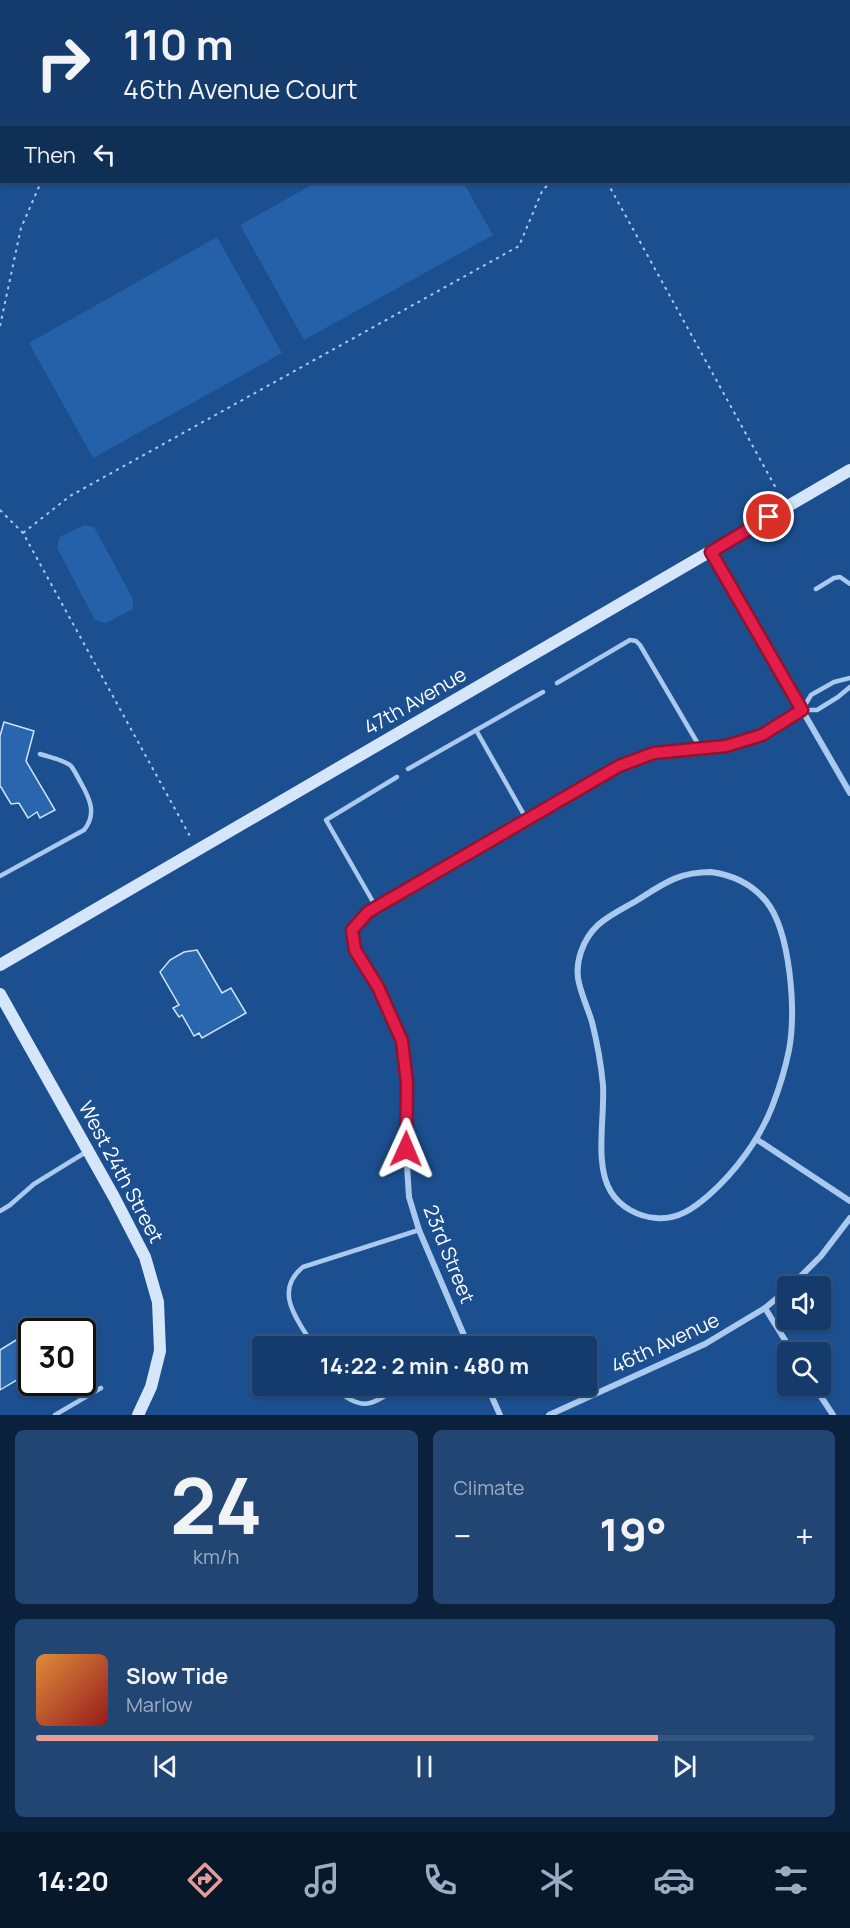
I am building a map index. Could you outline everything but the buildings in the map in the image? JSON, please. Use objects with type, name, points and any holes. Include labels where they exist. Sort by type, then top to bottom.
[{"type":"main road","name":"47th Avenue","points":[[0,965],[850,470]]},
{"type":"main road","name":"West 24th Street","points":[[0,994],[145,1257],[158,1302],[159,1351],[151,1387],[138,1415]]},
{"type":"street","points":[[711,552],[850,793]]},
{"type":"street","points":[[376,907],[619,766],[654,753],[726,746],[762,735],[802,710]]},
{"type":"street","points":[[688,873],[726,874],[737,878],[757,892],[766,901],[773,914],[786,957],[792,988],[789,1050],[772,1108],[756,1139],[741,1161],[717,1187],[696,1206],[671,1217],[657,1219],[629,1210],[611,1192],[604,1179],[601,1162],[603,1084],[598,1049],[578,976],[583,946],[591,933],[609,917],[672,879],[688,873]]},
{"type":"street","name":"23rd Street","points":[[376,907],[368,912],[352,930],[355,950],[378,987],[402,1041],[407,1083],[406,1149],[409,1197],[419,1230],[464,1336]]},
{"type":"street","points":[[756,1139],[850,1201]]},
{"type":"street","name":"46th Avenue","points":[[801,1276],[821,1256],[850,1218]]},
{"type":"street","name":"46th Avenue","points":[[549,1415],[705,1344],[765,1308],[777,1298]]},
{"type":"street","points":[[765,1308],[786,1342]]},
{"type":"street","points":[[491,1396],[500,1415]]},
{"type":"street","points":[[821,1396],[833,1415]]},
{"type":"lane","points":[[816,589],[840,577],[850,584]]},
{"type":"lane","points":[[557,683],[630,640],[636,641],[701,748]]},
{"type":"lane","points":[[850,678],[834,682],[810,695],[802,710],[817,710],[850,687]]},
{"type":"lane","points":[[408,769],[543,692]]},
{"type":"lane","points":[[476,730],[527,820]]},
{"type":"lane","points":[[0,876],[84,830],[92,816],[88,795],[70,765],[40,754]]},
{"type":"lane","points":[[376,907],[326,820],[397,777]]},
{"type":"lane","points":[[0,1211],[34,1184],[88,1150]]},
{"type":"lane","points":[[308,1336],[288,1302],[288,1292],[296,1273],[303,1268],[419,1230]]},
{"type":"lane","points":[[55,1415],[101,1388]]},
{"type":"lane","points":[[345,1396],[351,1400],[369,1403],[383,1396]]},
{"type":"path","points":[[0,326],[21,228],[41,183]]},
{"type":"path","points":[[23,533],[70,496],[519,246],[543,189],[552,183]]},
{"type":"path","points":[[608,183],[777,490]]},
{"type":"path","points":[[0,510],[23,533],[198,850]]},
{"type":"shaded area","points":[[315,183],[464,183],[493,235],[304,340],[240,225]]},
{"type":"shaded area","points":[[217,237],[282,353],[93,458],[29,343]]},
{"type":"shaded area","points":[[85,525],[94,527],[133,599],[133,609],[106,623],[95,620],[57,548],[59,537]]},
{"type":"route","points":[[406,1149],[407,1083],[402,1041],[378,987],[355,950],[352,930],[368,912],[619,766],[654,753],[726,746],[762,735],[802,710],[711,552],[769,517]]}]
